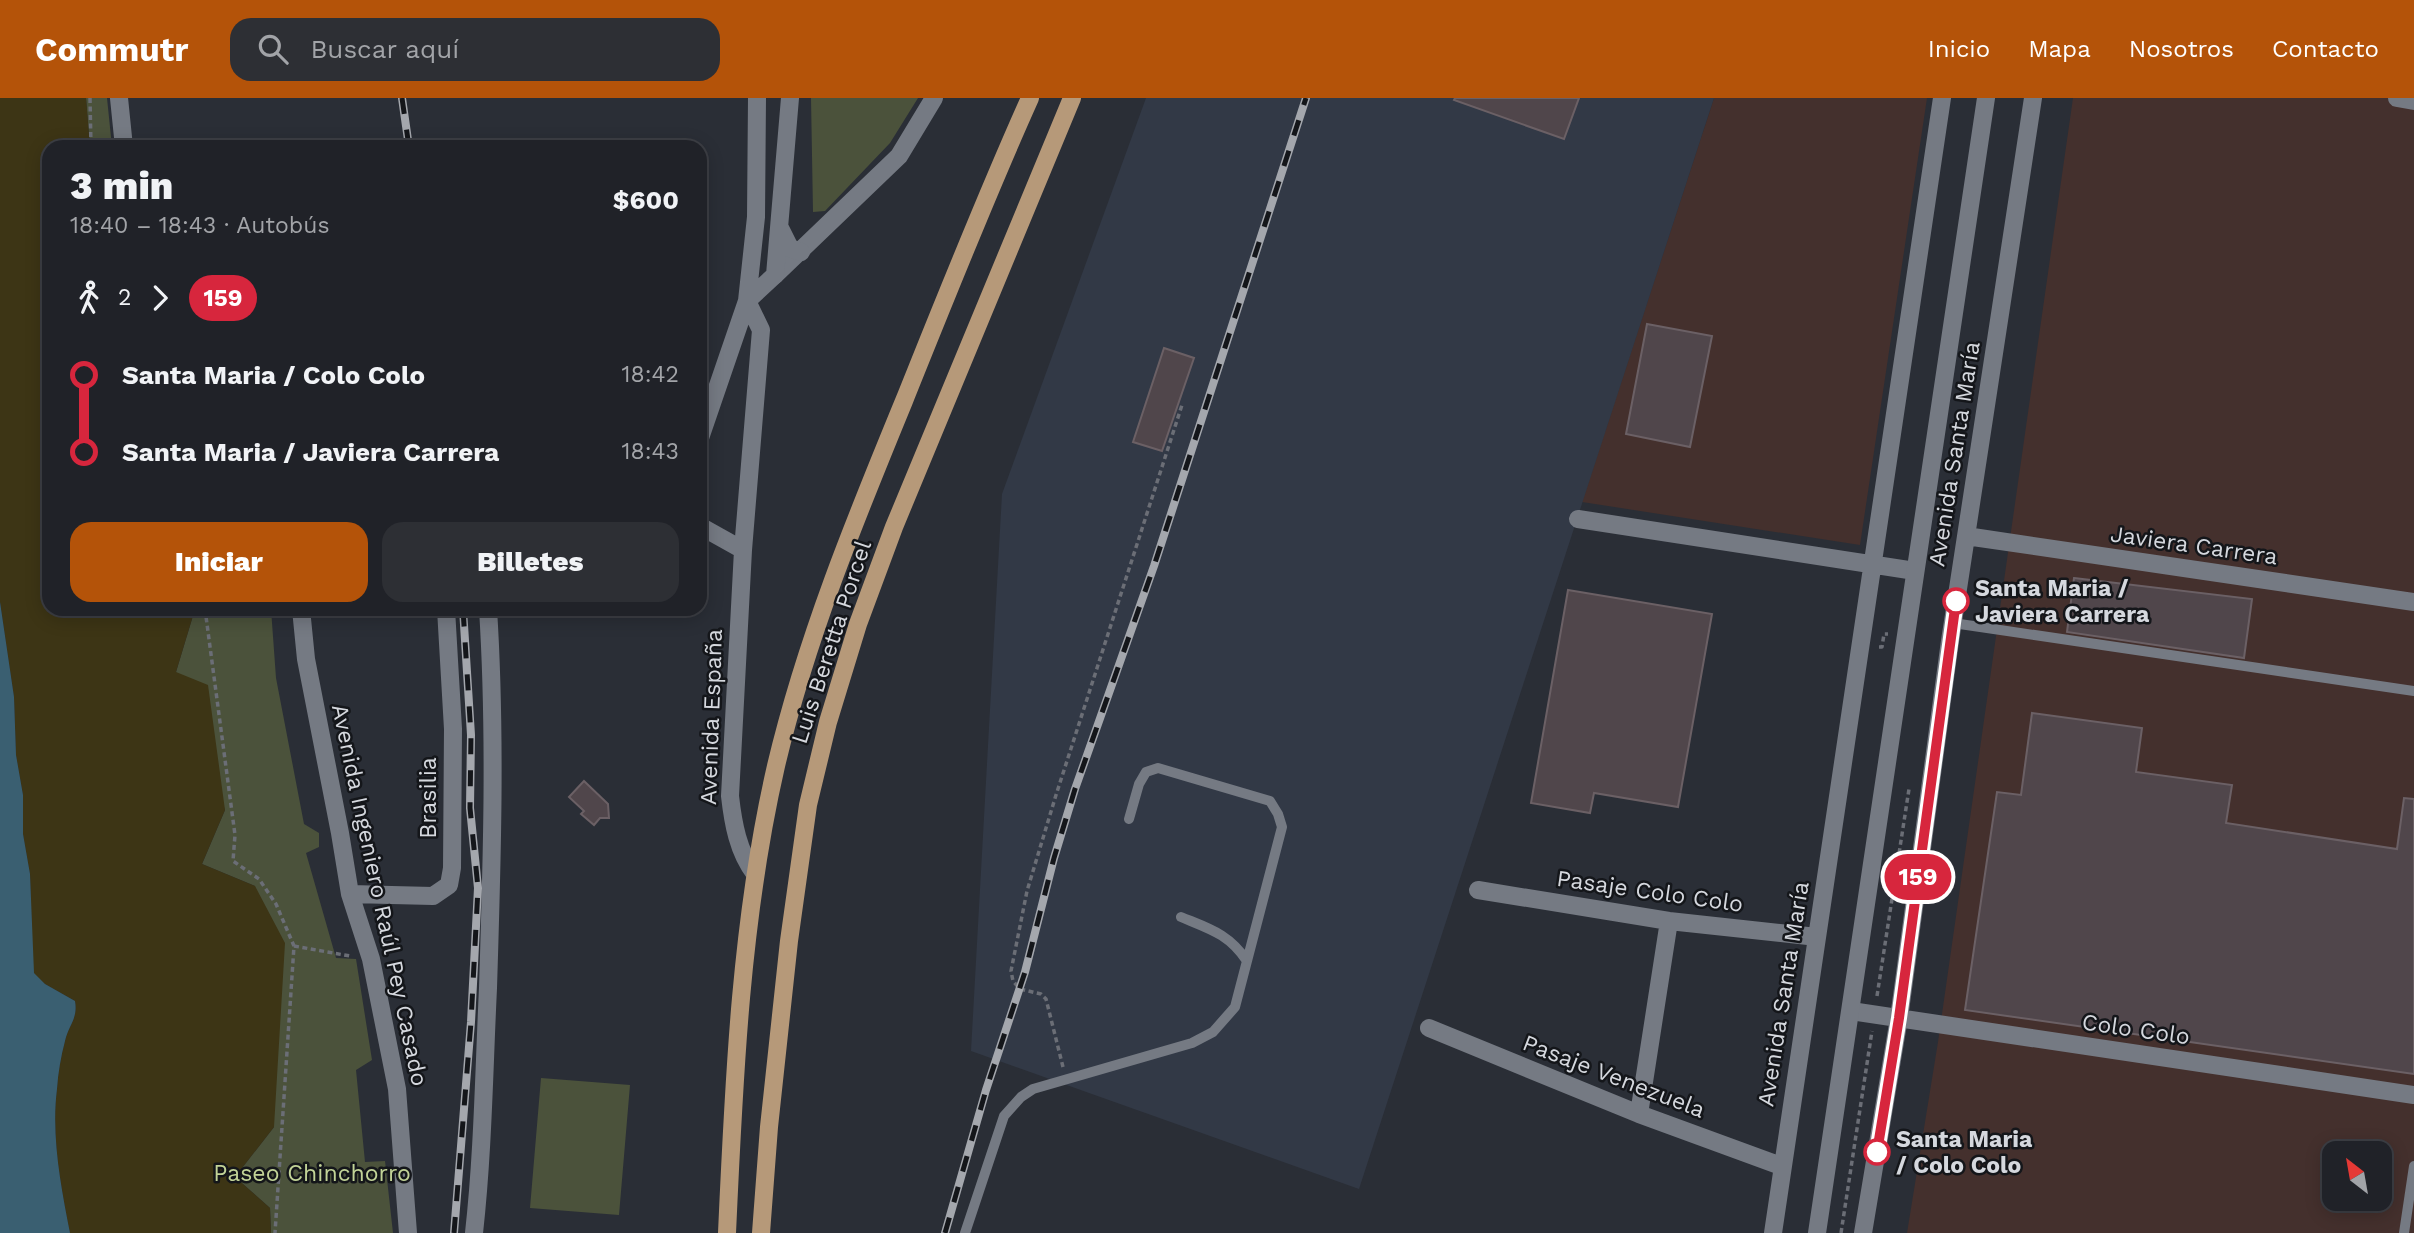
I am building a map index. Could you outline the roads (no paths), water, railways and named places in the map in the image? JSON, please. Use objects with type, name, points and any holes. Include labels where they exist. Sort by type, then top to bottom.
[{"type":"main road","name":"Luis Beretta Porcel","points":[[727,1233],[738,1041],[755,874],[776,766],[816,622],[861,505],[1030,98]]},
{"type":"main road","name":"Luis Beretta Porcel","points":[[761,1233],[769,1127],[789,941],[808,805],[828,722],[858,624],[894,527],[1072,98]]},
{"type":"street","points":[[119,98],[123,140]]},
{"type":"street","name":"Avenida España","points":[[755,874],[742,850],[732,821],[730,796],[743,550],[761,330],[747,301],[756,217],[757,98]]},
{"type":"street","points":[[775,275],[790,98]]},
{"type":"street","points":[[707,418],[747,301],[802,252],[898,156],[934,98]]},
{"type":"street","name":"Avenida Santa María","points":[[1773,1233],[1942,98]]},
{"type":"street","name":"Avenida Santa María","points":[[1817,1233],[1986,98]]},
{"type":"street","name":"Avenida Santa María","points":[[1863,1233],[1899,1018],[1953,623],[2033,98]]},
{"type":"street","points":[[2398,98],[2414,101]]},
{"type":"street","points":[[778,224],[790,248],[802,252]]},
{"type":"street","points":[[1578,519],[1915,571]]},
{"type":"street","points":[[707,530],[743,550]]},
{"type":"street","name":"Javiera Carrera","points":[[1966,536],[2414,602]]},
{"type":"street","name":"Avenida Ingeniero Raúl Pey Casado","points":[[302,616],[306,659],[341,833],[350,894],[371,959],[397,1089],[408,1233]]},
{"type":"street","name":"Brasilia","points":[[350,894],[433,897],[449,885],[452,869],[453,729],[446,616]]},
{"type":"street","points":[[474,1233],[480,1177],[492,863],[493,690],[488,616]]},
{"type":"street","name":"Pasaje Colo Colo","points":[[1478,890],[1669,921],[1817,937]]},
{"type":"street","points":[[1639,1114],[1669,921]]},
{"type":"street","name":"Colo Colo","points":[[1851,1011],[2414,1095]]},
{"type":"street","name":"Pasaje Venezuela","points":[[1429,1028],[1639,1114],[1781,1166]]},
{"type":"lane","points":[[1953,623],[2414,691]]},
{"type":"lane","points":[[965,1233],[1004,1116],[1021,1097],[1033,1089],[1192,1042],[1213,1032],[1235,1007],[1282,827],[1278,814],[1270,801],[1158,768],[1146,772],[1139,784],[1129,819]]},
{"type":"lane","points":[[1181,918],[1217,932],[1236,945],[1247,961]]},
{"type":"lane","points":[[2404,1233],[2414,1166]]},
{"type":"water","points":[[0,602],[14,697],[16,755],[23,795],[23,834],[30,874],[34,973],[45,984],[75,1001],[76,1007],[61,1059],[55,1107],[58,1161],[70,1233],[0,1233]]},
{"type":"railway","points":[[402,98],[408,140]]},
{"type":"railway","points":[[945,1233],[986,1090],[1025,972],[1075,789],[1154,566],[1306,98]]},
{"type":"railway","points":[[454,1233],[471,1022],[478,888],[470,808],[471,735],[463,616]]},
{"type":"place","name":"Santa Maria / Javiera Carrera","points":[[1956,601]]},
{"type":"place","name":"Santa Maria / Colo Colo","points":[[1877,1152]]},
{"type":"park label","name":"Paseo Chinchorro","points":[[312,1173]]}]
